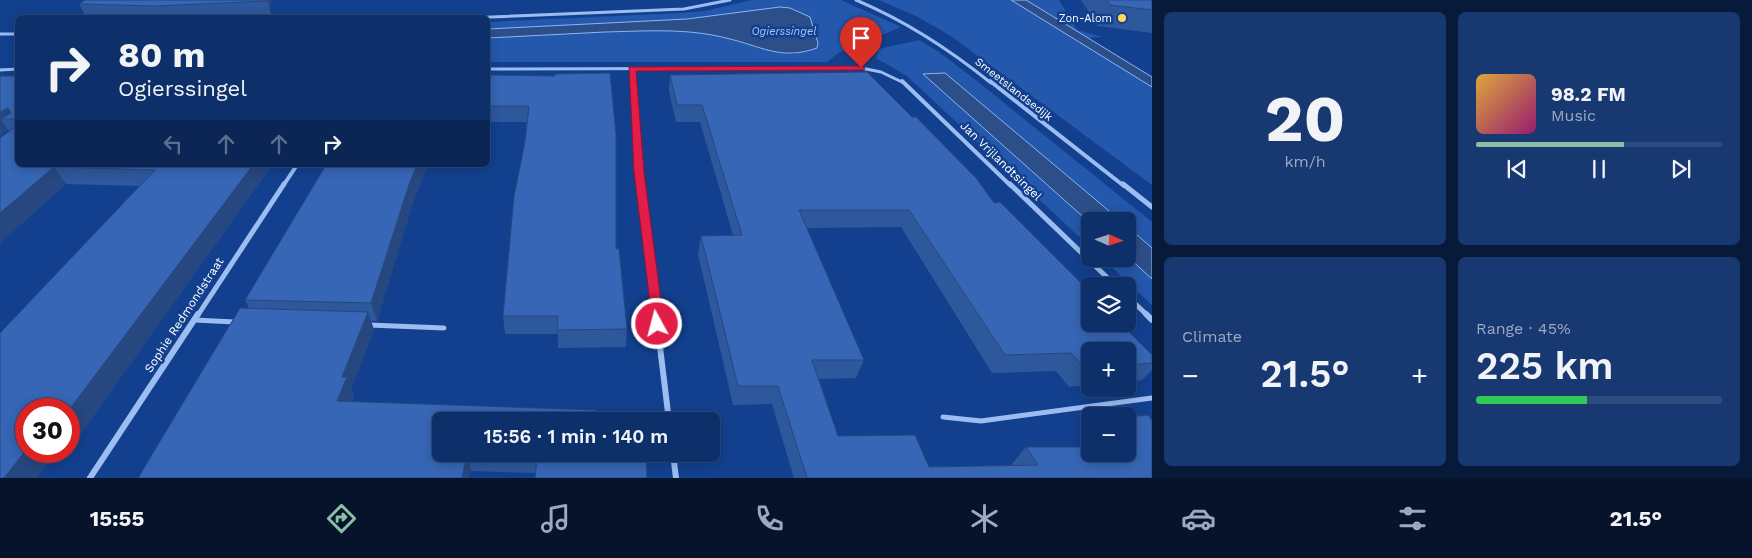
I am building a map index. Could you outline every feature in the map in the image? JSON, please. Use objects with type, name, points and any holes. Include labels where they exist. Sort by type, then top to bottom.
[{"type":"street","points":[[490,17],[684,9],[730,0]]},
{"type":"street","name":"Smeetslandsedijk","points":[[856,0],[890,14],[948,49],[1152,207]]},
{"type":"street","points":[[0,34],[15,34]]},
{"type":"street","name":"Jan Vrijlandtsingel","points":[[632,69],[861,68],[881,72],[901,80],[1107,277]]},
{"type":"street","points":[[490,69],[632,69],[639,172],[668,412]]},
{"type":"street","points":[[0,70],[15,70]]},
{"type":"street","name":"Sophie Redmondstraat","points":[[90,478],[296,167]]},
{"type":"street","points":[[1136,305],[1152,320]]},
{"type":"street","points":[[674,462],[676,478]]},
{"type":"lane","points":[[194,320],[242,322]]},
{"type":"lane","points":[[367,325],[444,328]]},
{"type":"lane","points":[[943,417],[981,421],[1152,398]]},
{"type":"shaded area","points":[[752,0],[841,0],[901,27],[838,53],[827,62],[490,62],[490,38],[639,30],[703,34],[727,38],[770,51],[796,54],[798,11],[780,7],[687,19],[490,29],[490,22],[705,11]]},
{"type":"shaded area","points":[[879,0],[1011,0],[1152,87],[1152,185],[951,36],[918,17]]},
{"type":"shaded area","points":[[1026,0],[1059,0],[1077,30],[1102,37],[1088,38]]},
{"type":"shaded area","points":[[919,40],[939,52],[1152,222],[1152,248],[1136,234],[1136,212],[1110,212],[945,73],[924,74],[1081,215],[1081,239],[907,76],[876,58],[879,49]]},
{"type":"shaded area","points":[[1136,264],[1152,279],[1152,305],[1136,290],[1136,277],[1122,277],[1113,268],[1136,268]]},
{"type":"water","points":[[1011,0],[1026,0],[1152,77],[1152,87]]},
{"type":"water","name":"Ogierssingel","points":[[780,7],[790,8],[810,17],[818,43],[817,48],[804,52],[782,53],[711,35],[666,31],[490,38],[490,29],[687,19]]},
{"type":"water","points":[[945,73],[1110,212],[1081,212],[1081,215],[923,74]]},
{"type":"water","points":[[1136,234],[1152,248],[1152,279],[1136,264]]},
{"type":"building","points":[[85,0],[267,1],[155,6],[79,4]]},
{"type":"building","points":[[1106,0],[1152,0],[1152,10],[1110,5]]},
{"type":"building","points":[[867,72],[912,117],[916,117],[977,179],[994,203],[1000,202],[1081,283],[1081,332],[1129,332],[1152,355],[1152,363],[1136,364],[1136,342],[1081,342],[1081,364],[1071,353],[1005,355],[909,210],[799,210],[864,360],[812,360],[838,436],[915,435],[929,467],[1038,465],[1026,447],[1081,447],[1081,462],[1136,462],[1136,416],[1148,415],[1152,420],[1152,478],[807,478],[778,386],[738,386],[701,236],[742,235],[702,105],[677,105],[670,75]]},
{"type":"building","points":[[610,73],[616,134],[616,249],[619,249],[627,329],[557,330],[558,316],[503,316],[514,196],[525,142],[529,106],[490,106],[490,75],[555,76],[555,74]]},
{"type":"building","points":[[0,76],[15,76],[15,119],[1,119],[11,113],[8,108],[0,112]]},
{"type":"building","points":[[15,127],[15,167],[54,167],[0,213],[0,138]]},
{"type":"building","points":[[54,167],[251,167],[78,398],[15,398],[16,463],[4,478],[0,478],[0,333],[155,170]]},
{"type":"building","points":[[325,167],[416,167],[371,303],[245,300]]},
{"type":"building","points":[[240,308],[368,312],[342,377],[347,377],[337,401],[595,410],[595,412],[432,412],[432,462],[465,462],[462,478],[138,478]]},
{"type":"building","points":[[536,462],[646,462],[647,478],[535,478]]},
{"type":"place","name":"Zon-Alom","points":[[1122,18]]},
{"type":"route","points":[[657,324],[639,172],[632,69],[861,68]]}]
